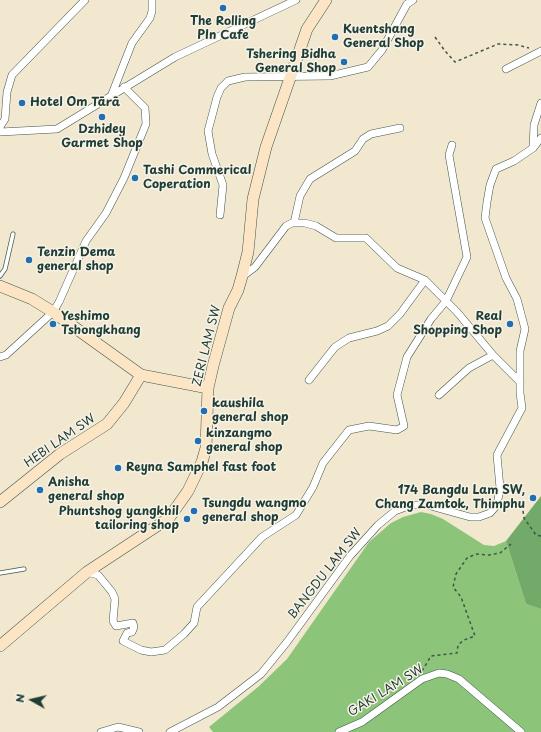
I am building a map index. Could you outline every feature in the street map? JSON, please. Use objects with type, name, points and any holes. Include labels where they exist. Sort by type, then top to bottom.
[{"type":"street","points":[[110,99],[132,43],[150,18],[152,11],[152,0]]},
{"type":"street","points":[[0,132],[57,130],[110,99],[124,87],[194,47],[296,0]]},
{"type":"street","name":"ZERI LAM SW","points":[[0,646],[87,572],[111,555],[150,532],[169,518],[179,506],[202,462],[206,448],[208,388],[229,308],[238,290],[248,252],[253,199],[266,147],[307,28],[326,0]]},
{"type":"street","points":[[220,215],[223,185],[212,154],[208,132],[217,97],[221,88],[228,81],[245,77],[330,76],[368,67],[382,50],[407,4],[412,0]]},
{"type":"street","points":[[0,127],[5,119],[7,92],[12,75],[82,1]]},
{"type":"street","points":[[506,69],[540,51]]},
{"type":"street","points":[[0,357],[6,355],[53,312],[59,302],[86,241],[106,212],[124,178],[146,124],[145,108],[124,87]]},
{"type":"street","points":[[533,148],[534,125],[541,103]]},
{"type":"street","points":[[294,223],[300,196],[310,179],[355,151],[363,139],[371,134],[400,128]]},
{"type":"street","points":[[497,505],[500,488],[497,455],[522,408],[520,350],[525,329],[521,310],[506,278],[485,218],[490,185],[496,169],[514,161],[533,148],[541,138]]},
{"type":"street","points":[[87,572],[98,575],[112,592],[115,599],[113,621],[116,626],[133,623],[134,628],[132,632],[127,633],[123,641],[141,650],[151,652],[165,650],[184,634],[194,623],[197,607],[262,537],[296,515],[313,487],[323,463],[349,430],[369,426],[396,430],[404,426],[396,395],[407,357],[431,319],[446,301],[467,257],[449,154],[452,145]]},
{"type":"street","points":[[242,276],[255,267],[286,226],[294,223],[305,223],[316,226],[336,238],[366,238],[397,268],[425,280],[446,301],[493,355],[520,382]]},
{"type":"street","points":[[309,380],[335,347],[348,338],[377,331],[388,326],[400,314],[425,280]]},
{"type":"street","points":[[0,286],[32,299],[53,312],[141,375],[208,388]]},
{"type":"street","points":[[439,395],[469,368],[493,355]]},
{"type":"street","name":"HEBI LAM SW","points":[[0,502],[60,454],[107,424],[124,403],[141,375]]},
{"type":"street","name":"BANGDU LAM SW","points":[[170,732],[218,707],[261,674],[274,659],[353,552],[378,525],[395,511],[411,505],[423,504],[470,517],[479,517],[490,513],[497,505]]},
{"type":"street","name":"GAKI LAM SW","points":[[339,732],[362,722],[422,679],[439,673],[447,674],[458,679],[521,732]]},
{"type":"street","points":[[101,732],[118,727],[139,732]]},
{"type":"lane","points":[[0,276],[5,269],[13,234]]},
{"type":"lane","points":[[0,573],[24,569]]},
{"type":"path","points":[[435,37],[455,62],[498,44],[518,45],[540,51]]},
{"type":"path","points":[[497,505],[522,504],[524,518],[536,535],[541,536]]},
{"type":"path","points":[[419,676],[431,656],[457,653],[458,645],[464,640],[475,636],[461,597],[453,587],[456,574],[467,558],[476,554],[489,555],[500,553],[510,544]]},
{"type":"green space","points":[[541,496],[541,609],[526,604],[506,541]]},
{"type":"green space","points":[[421,512],[443,519],[484,545],[494,546],[506,541],[526,604],[541,609],[541,732],[213,732],[209,727],[258,687],[287,659],[369,542],[391,523],[403,517]]},
{"type":"place","name":"The Rolling PIn Cafe","points":[[223,8]]},
{"type":"place","name":"Kuentshang General Shop","points":[[335,37]]},
{"type":"place","name":"Tshering Bidha General Shop","points":[[344,62]]},
{"type":"place","name":"Hotel Om Tārā","points":[[22,103]]},
{"type":"place","name":"Dzhidey Garmet Shop","points":[[102,117]]},
{"type":"place","name":"Tashi Commerical Coperation","points":[[135,178]]},
{"type":"place","name":"Tenzin Dema general shop","points":[[29,260]]},
{"type":"place","name":"Yeshimo Tshongkhang","points":[[53,324]]},
{"type":"place","name":"Real Shopping Shop","points":[[510,324]]},
{"type":"place","name":"kaushila general shop","points":[[204,411]]},
{"type":"place","name":"kinzangmo general shop","points":[[198,441]]},
{"type":"place","name":"Reyna Samphel fast foot","points":[[118,468]]},
{"type":"place","name":"Anisha general shop","points":[[40,490]]},
{"type":"place","name":"174 Bangdu Lam SW, Chang Zamtok, Thimphu","points":[[533,498]]},
{"type":"place","name":"Tsungdu wangmo general shop","points":[[194,511]]},
{"type":"place","name":"Phuntshog yangkhil tailoring shop","points":[[187,519]]}]
